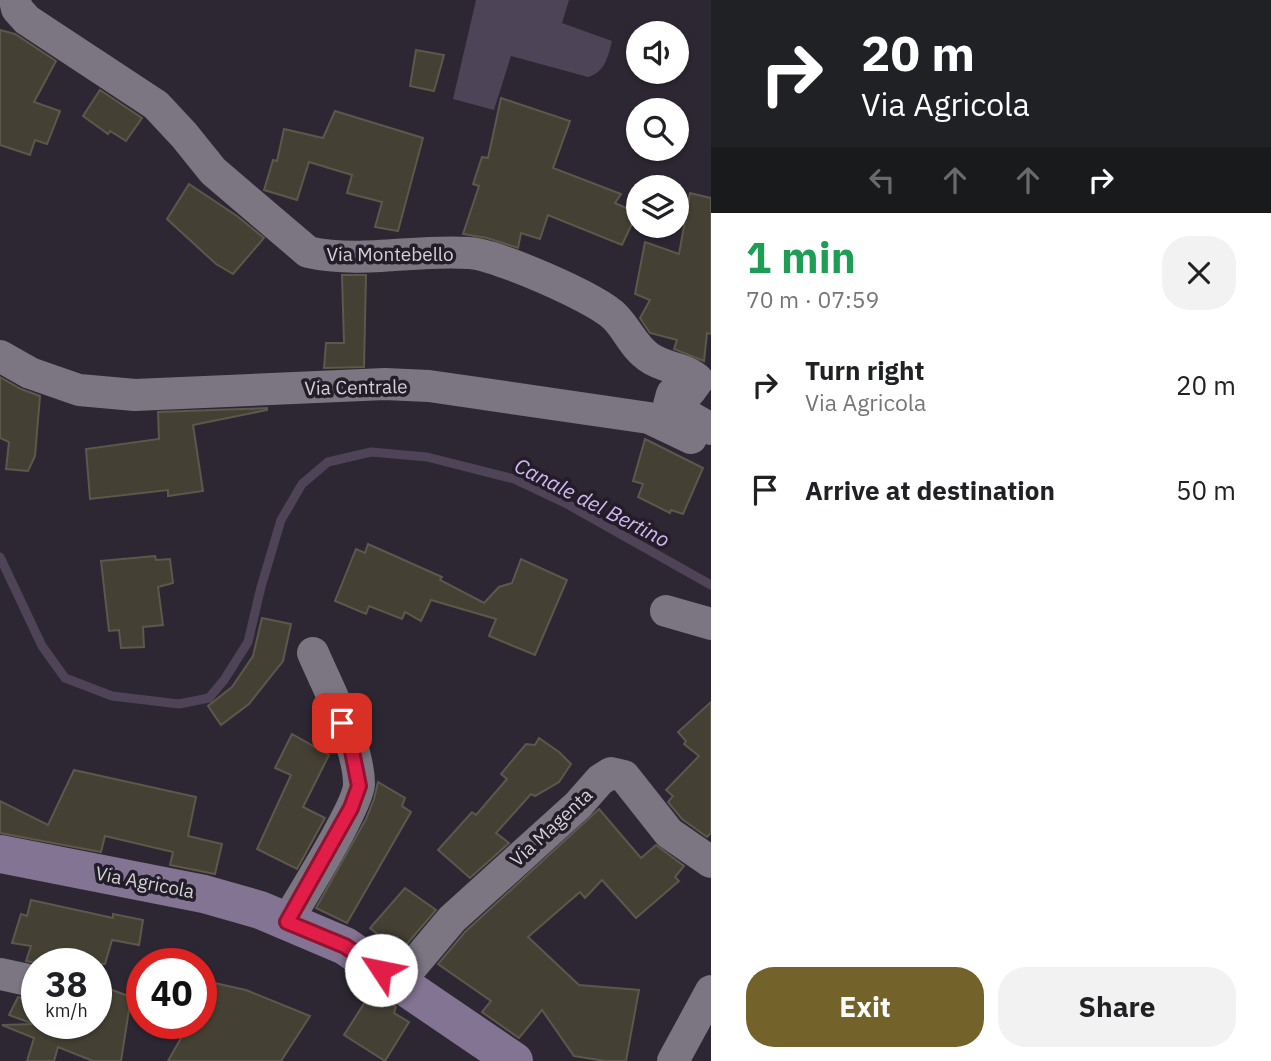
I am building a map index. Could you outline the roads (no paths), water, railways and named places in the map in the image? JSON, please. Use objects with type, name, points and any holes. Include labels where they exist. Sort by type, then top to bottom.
[{"type":"street","name":"Via Montebello","points":[[15,0],[17,9],[27,20],[156,105],[213,171],[308,252],[357,257],[471,253],[562,286],[597,304],[615,317],[634,344],[650,359],[704,379],[690,391],[673,394],[669,405],[711,429]]},
{"type":"street","name":"Via Centrale","points":[[0,356],[30,373],[79,390],[135,395],[385,384],[429,386],[649,418],[711,449]]},
{"type":"street","points":[[666,611],[711,624]]},
{"type":"street","points":[[287,922],[351,808],[359,786],[351,746],[313,653]]},
{"type":"street","name":"Via Magenta","points":[[399,982],[452,919],[578,805],[600,780],[611,773],[624,776],[669,833],[711,862]]},
{"type":"street","name":"Via Agricola","points":[[0,854],[204,894],[260,910],[345,946],[514,1061]]},
{"type":"street","points":[[0,974],[21,979]]},
{"type":"street","points":[[673,1061],[711,991]]},
{"type":"waterway","name":"Canale del Bertino","points":[[0,557],[42,646],[65,678],[112,696],[179,704],[209,698],[248,642],[281,520],[302,484],[328,462],[371,452],[427,457],[514,479],[567,504],[711,585]]}]
